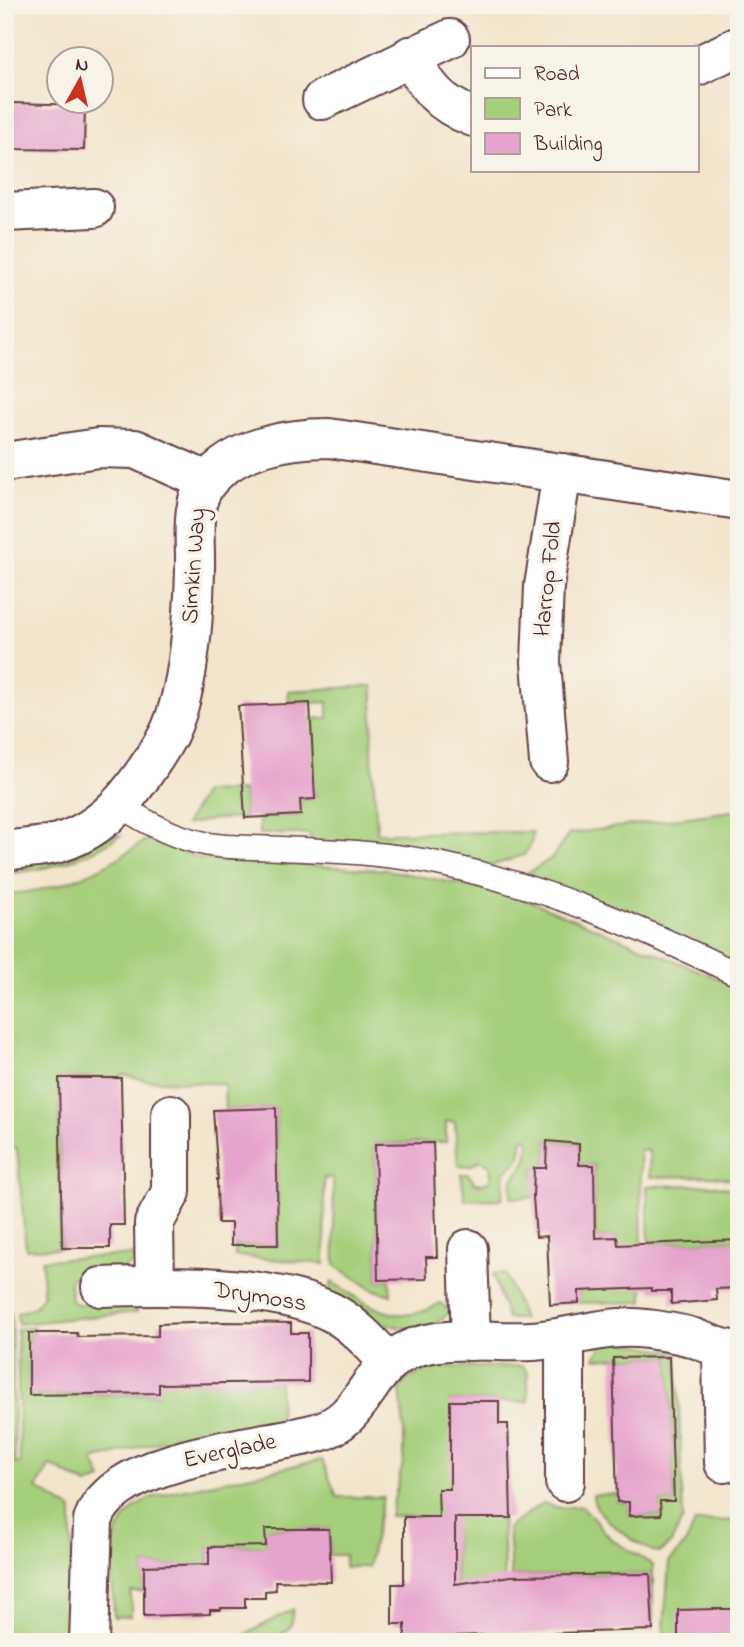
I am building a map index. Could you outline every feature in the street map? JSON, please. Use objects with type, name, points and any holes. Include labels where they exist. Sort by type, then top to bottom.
[{"type":"street","points":[[322,100],[450,38]]},
{"type":"street","points":[[698,66],[739,46]]},
{"type":"street","points":[[410,56],[428,89],[458,111],[471,116]]},
{"type":"street","points":[[5,212],[94,208]]},
{"type":"street","name":"Simkin Way","points":[[5,851],[58,843],[92,828],[120,805],[148,769],[169,733],[181,692],[191,628],[198,499],[207,481],[229,462],[261,447],[300,438],[329,438],[739,500]]},
{"type":"street","points":[[16,451],[135,449],[207,481]]},
{"type":"street","name":"Harrop Fold","points":[[549,762],[554,685],[544,586],[562,473]]},
{"type":"street","points":[[155,1286],[154,1223],[171,1192],[172,1114]]},
{"type":"street","points":[[468,1249],[471,1341]]},
{"type":"street","name":"Drymoss","points":[[101,1287],[155,1286],[244,1290],[307,1303],[332,1312],[351,1325],[388,1361]]},
{"type":"street","name":"Everglade","points":[[89,1642],[93,1521],[96,1510],[104,1500],[132,1480],[157,1468],[206,1454],[299,1437],[336,1426],[346,1419],[388,1361],[405,1350],[420,1345],[471,1341],[533,1341],[605,1328],[637,1328],[692,1338],[730,1351],[724,1463]]},
{"type":"street","points":[[565,1337],[565,1482]]},
{"type":"lane","points":[[120,805],[149,825],[207,844],[363,853],[438,863],[496,877],[606,916],[739,975]]},
{"type":"green space","points":[[373,686],[372,753],[377,833],[533,832],[531,844],[524,855],[488,867],[311,842],[310,834],[259,834],[259,817],[300,815],[300,800],[313,799],[316,795],[296,720],[328,718],[328,702],[289,704],[288,691]]},
{"type":"green space","points":[[243,791],[245,818],[215,819],[185,825],[204,792]]},
{"type":"green space","points":[[739,810],[739,968],[523,876],[552,858],[569,834]]},
{"type":"green space","points":[[121,835],[94,851],[66,862],[5,874],[5,867]]},
{"type":"green space","points":[[147,839],[201,859],[387,870],[515,895],[739,987],[739,1181],[714,1176],[650,1177],[649,1151],[640,1150],[643,1302],[579,1303],[579,1291],[618,1252],[617,1237],[595,1238],[594,1165],[579,1165],[579,1144],[547,1141],[546,1168],[534,1168],[534,1179],[544,1197],[511,1198],[512,1181],[528,1155],[529,1140],[523,1138],[519,1157],[515,1164],[505,1171],[502,1199],[465,1200],[461,1174],[468,1174],[475,1183],[483,1184],[490,1180],[491,1168],[480,1160],[470,1166],[458,1165],[455,1122],[446,1121],[446,1142],[375,1144],[378,1280],[390,1280],[391,1295],[372,1289],[335,1265],[333,1178],[324,1178],[325,1264],[235,1256],[235,1245],[278,1245],[276,1108],[225,1110],[224,1084],[145,1080],[122,1074],[121,1078],[59,1078],[61,1248],[26,1249],[17,1148],[5,1148],[5,894],[62,884],[114,860]]},
{"type":"green space","points":[[712,1185],[739,1190],[739,1240],[649,1244],[647,1186]]},
{"type":"green space","points":[[137,1255],[124,1269],[77,1275],[70,1281],[71,1301],[77,1304],[137,1303],[137,1312],[18,1324],[17,1313],[35,1307],[43,1295],[42,1260]]},
{"type":"green space","points":[[493,1274],[506,1275],[523,1319],[507,1319]]},
{"type":"green space","points":[[332,1282],[384,1311],[410,1314],[425,1311],[440,1303],[451,1311],[438,1322],[425,1327],[397,1327],[366,1316],[328,1295]]},
{"type":"green space","points":[[5,1311],[11,1311],[15,1464],[20,1463],[17,1329],[34,1328],[34,1333],[29,1334],[30,1395],[158,1394],[159,1383],[279,1382],[280,1423],[159,1442],[93,1460],[102,1479],[87,1485],[50,1465],[37,1488],[72,1510],[71,1642],[5,1642]]},
{"type":"green space","points":[[610,1340],[677,1352],[683,1518],[671,1543],[659,1553],[618,1530],[600,1512],[593,1495],[617,1494],[617,1502],[629,1502],[629,1516],[660,1515],[660,1501],[674,1501],[669,1357],[595,1358],[602,1344]]},
{"type":"green space","points":[[523,1366],[528,1374],[528,1402],[450,1401],[502,1518],[506,1623],[500,1624],[500,1642],[456,1642],[455,1530],[426,1517],[390,1516],[404,1459],[400,1389],[406,1380],[432,1368]]},
{"type":"green space","points":[[322,1460],[337,1497],[383,1497],[368,1567],[345,1567],[345,1555],[330,1555],[329,1529],[266,1529],[266,1546],[209,1547],[209,1565],[144,1566],[144,1592],[131,1592],[131,1616],[114,1617],[111,1553],[113,1540],[125,1518],[136,1507],[148,1499],[176,1491]]},
{"type":"green space","points":[[542,1503],[560,1508],[582,1506],[612,1540],[653,1565],[653,1630],[650,1574],[511,1576],[508,1528]]},
{"type":"green space","points":[[739,1520],[739,1609],[678,1642],[663,1642],[669,1562],[691,1534],[695,1522]]},
{"type":"green space","points":[[293,1609],[291,1626],[278,1636],[222,1642],[243,1636]]},
{"type":"building","points":[[12,103],[46,104],[46,116],[85,116],[84,150],[11,149]]},
{"type":"building","points":[[310,703],[315,799],[300,800],[301,815],[245,818],[238,706]]},
{"type":"building","points":[[59,1078],[121,1078],[124,1225],[110,1225],[110,1248],[62,1248]]},
{"type":"building","points":[[276,1108],[278,1245],[231,1245],[231,1223],[218,1223],[213,1110]]},
{"type":"building","points":[[547,1141],[579,1144],[579,1165],[594,1165],[595,1238],[617,1237],[618,1245],[739,1240],[739,1288],[716,1289],[717,1300],[671,1304],[671,1291],[651,1291],[651,1288],[579,1291],[579,1303],[550,1305],[547,1236],[536,1237],[533,1197],[534,1168],[546,1168]]},
{"type":"building","points":[[433,1143],[437,1257],[426,1257],[427,1279],[378,1280],[375,1144]]},
{"type":"building","points":[[291,1323],[291,1333],[308,1333],[308,1382],[159,1384],[159,1393],[29,1395],[29,1333],[77,1333],[78,1337],[158,1336],[158,1324]]},
{"type":"building","points":[[669,1357],[674,1501],[660,1501],[661,1515],[629,1516],[629,1502],[617,1502],[613,1358]]},
{"type":"building","points":[[450,1401],[499,1401],[499,1424],[508,1424],[511,1518],[455,1518],[455,1584],[511,1576],[650,1574],[653,1630],[456,1636],[456,1642],[405,1642],[405,1624],[392,1624],[392,1584],[404,1584],[404,1517],[439,1517],[438,1489],[450,1489]]},
{"type":"building","points":[[265,1529],[329,1529],[331,1582],[275,1581],[276,1590],[265,1591],[265,1598],[245,1598],[245,1608],[221,1608],[210,1610],[210,1614],[144,1616],[144,1566],[209,1564],[209,1547],[266,1546]]},
{"type":"building","points":[[739,1609],[739,1642],[678,1642],[678,1610]]}]
